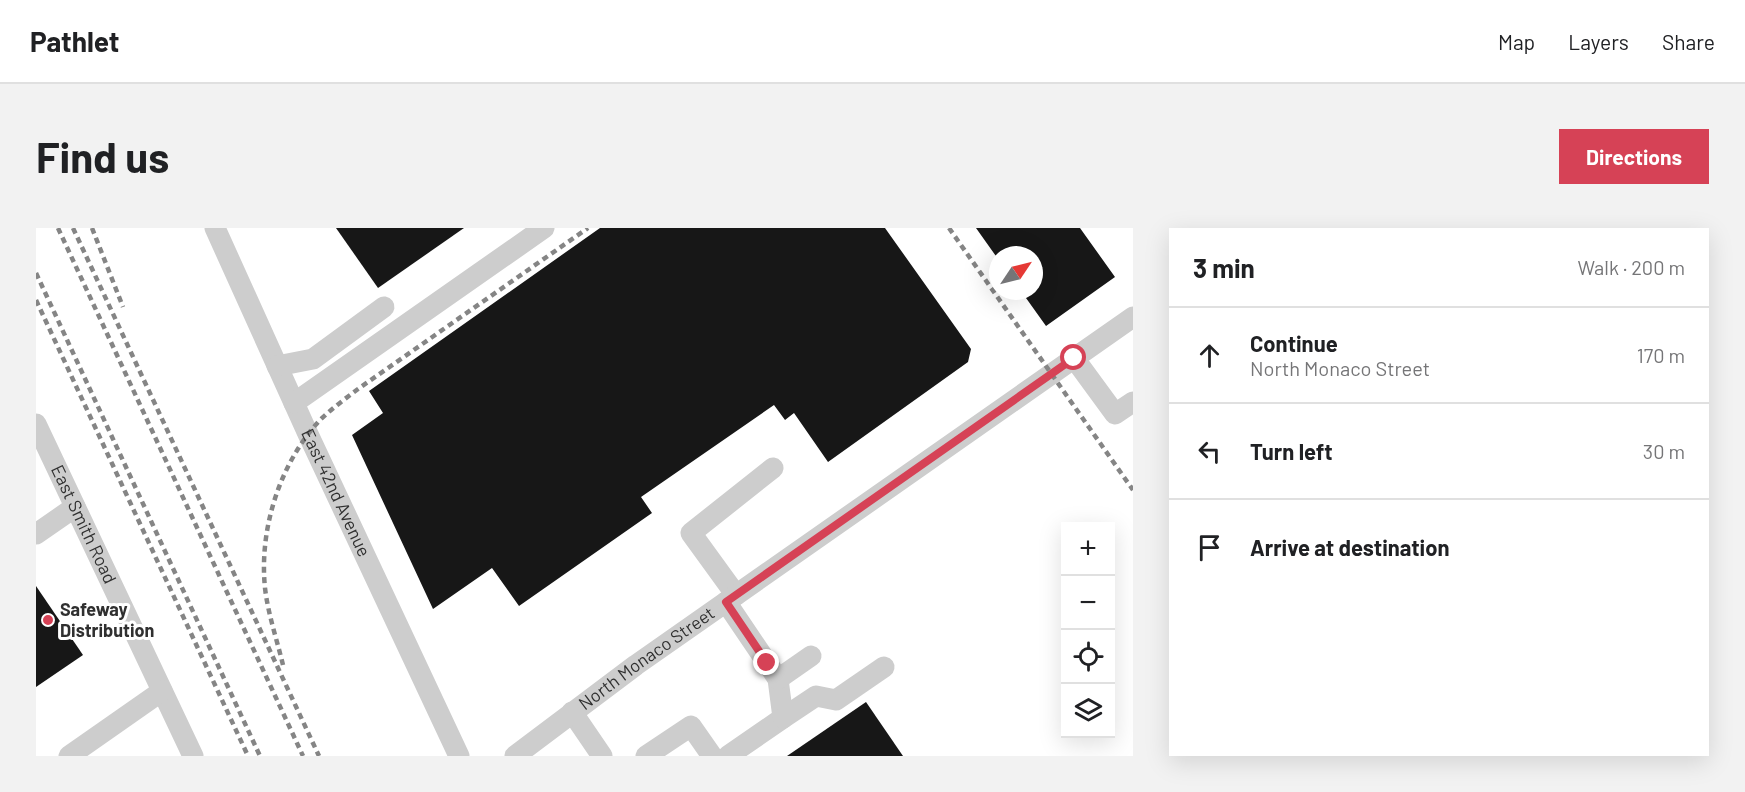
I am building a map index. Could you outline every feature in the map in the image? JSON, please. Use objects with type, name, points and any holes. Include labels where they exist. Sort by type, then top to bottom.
[{"type":"street","name":"East 42nd Avenue","points":[[215,228],[459,756]]},
{"type":"street","points":[[294,403],[544,228]]},
{"type":"street","points":[[277,366],[313,359],[384,306]]},
{"type":"street","name":"North Monaco Street","points":[[515,756],[572,712],[731,598],[1133,316]]},
{"type":"street","points":[[1074,358],[1115,414],[1133,402]]},
{"type":"street","name":"East Smith Road","points":[[36,424],[193,756]]},
{"type":"street","points":[[773,468],[692,533],[778,679],[783,718]]},
{"type":"street","points":[[36,534],[75,507]]},
{"type":"street","points":[[778,679],[810,656]]},
{"type":"street","points":[[728,756],[816,696],[836,700],[884,667]]},
{"type":"street","points":[[69,756],[162,691]]},
{"type":"street","points":[[572,712],[602,756]]},
{"type":"street","points":[[646,756],[691,726],[712,756]]},
{"type":"building","points":[[336,228],[464,228],[378,288]]},
{"type":"building","points":[[600,228],[885,228],[971,349],[968,362],[828,462],[794,413],[785,420],[774,405],[641,497],[652,513],[519,606],[492,568],[433,609],[352,435],[383,413],[369,391]]},
{"type":"building","points":[[976,228],[1080,228],[1115,277],[1046,326],[1027,300],[1043,300],[1043,246],[989,246]]},
{"type":"building","name":"Safeway Distribution","points":[[36,586],[83,655],[36,687]]},
{"type":"building","points":[[866,702],[903,756],[787,756]]},
{"type":"railway","points":[[58,228],[303,756]]},
{"type":"railway","points":[[73,228],[319,756]]},
{"type":"railway","points":[[92,228],[123,307]]},
{"type":"railway","points":[[283,665],[266,598],[265,544],[275,499],[283,478],[305,438],[319,421],[358,389],[588,228]]},
{"type":"railway","points":[[949,228],[1133,490]]},
{"type":"railway","points":[[36,273],[260,756]]},
{"type":"railway","points":[[36,300],[248,756]]},
{"type":"place","name":"Safeway Distribution","points":[[48,620]]},
{"type":"route","points":[[767,663],[726,602],[1074,358]]}]
